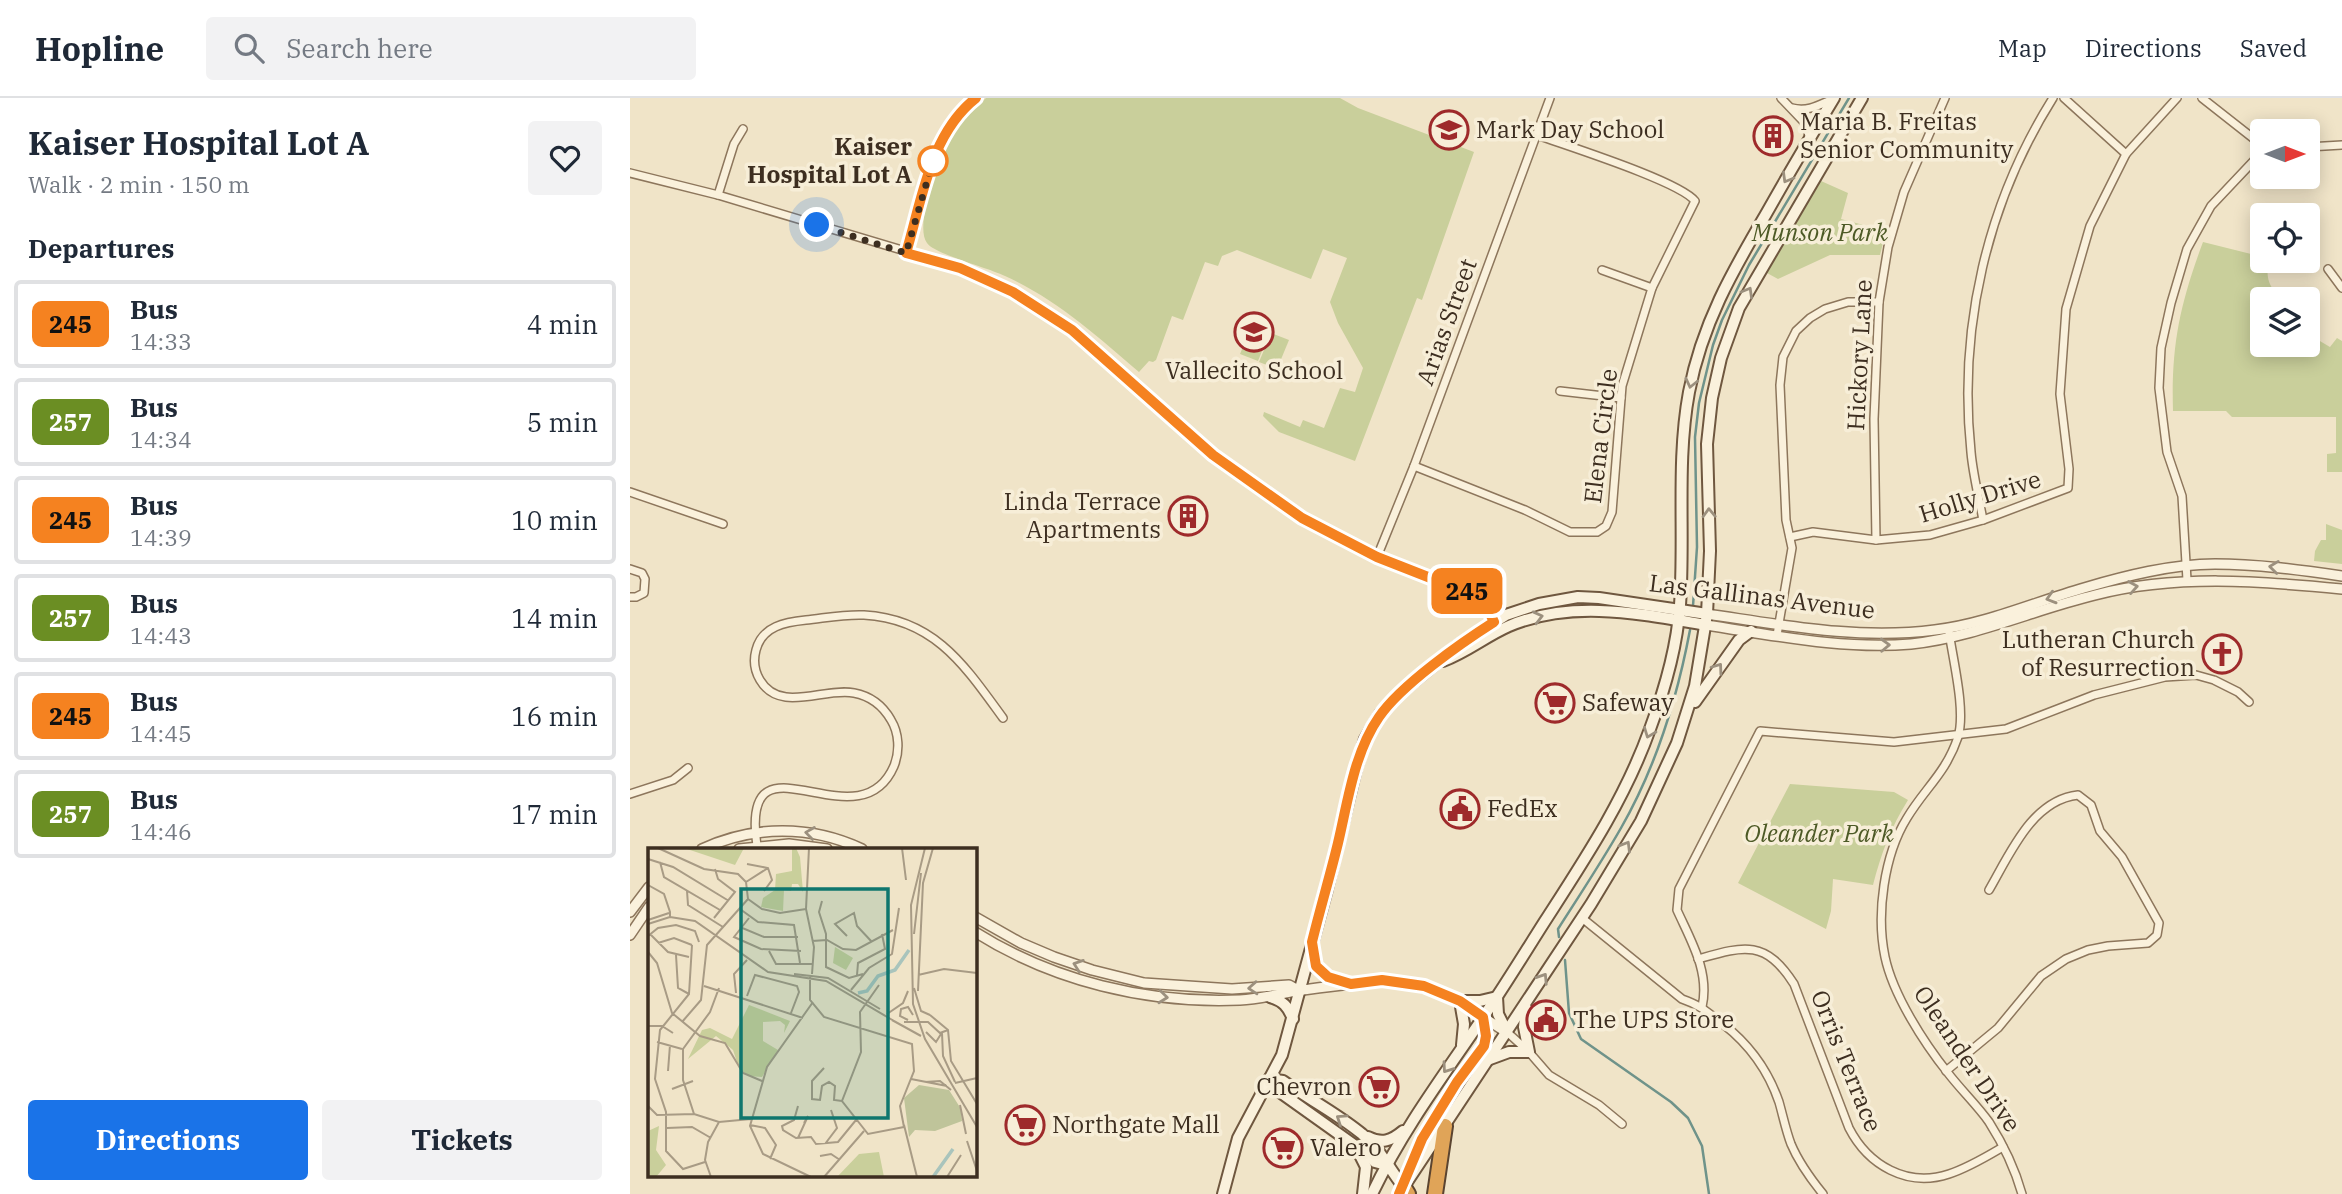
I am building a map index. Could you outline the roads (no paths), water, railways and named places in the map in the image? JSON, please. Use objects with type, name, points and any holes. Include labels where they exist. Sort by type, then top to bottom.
[{"type":"highway","points":[[1436,1194],[1445,1126]]},
{"type":"main road","points":[[1403,1191],[1582,918],[1641,821],[1677,743],[1689,710],[1702,657],[1692,617],[1683,442],[1698,353],[1722,290],[1834,98]]},
{"type":"main road","points":[[1373,1194],[1408,1127],[1497,997],[1613,815],[1634,769],[1660,701],[1670,666],[1692,617],[1710,551],[1707,444],[1712,398],[1721,358],[1739,308],[1862,98]]},
{"type":"main road","points":[[1578,597],[1579,610]]},
{"type":"main road","name":"Las Gallinas Avenue","points":[[1223,1194],[1238,1138],[1282,1055],[1355,770],[1365,739],[1380,714],[1401,692],[1437,663],[1461,654],[1497,627],[1506,615],[1539,604],[1578,597],[1618,600],[1692,617]]},
{"type":"main road","name":"Las Gallinas Avenue","points":[[1497,627],[1579,610],[1692,617]]},
{"type":"main road","points":[[1689,710],[1739,640],[1751,631]]},
{"type":"main road","points":[[1270,997],[1283,1002],[1289,1008],[1293,1019]]},
{"type":"main road","points":[[1462,1046],[1464,1024],[1460,1001],[1480,1001],[1497,997]]},
{"type":"main road","points":[[1497,997],[1498,1014],[1507,1032]]},
{"type":"main road","points":[[1488,1060],[1509,1052],[1529,1052],[1524,1027],[1526,1003]]},
{"type":"main road","points":[[1403,1191],[1422,1139],[1457,1082],[1484,1046],[1486,1036],[1483,1017]]},
{"type":"main road","points":[[1269,1079],[1283,1081],[1375,1141],[1394,1139],[1408,1127]]},
{"type":"main road","points":[[1269,1079],[1277,1090],[1375,1162],[1386,1166]]},
{"type":"main road","points":[[1362,1134],[1381,1152],[1386,1166],[1403,1191]]},
{"type":"main road","points":[[1355,1146],[1366,1167],[1363,1194]]},
{"type":"street","points":[[906,253],[936,150],[948,127],[964,107],[976,98]]},
{"type":"street","name":"Arias Street","points":[[1377,557],[1414,466],[1550,98]]},
{"type":"street","points":[[1781,98],[1805,124],[1810,138]]},
{"type":"street","points":[[1791,108],[1811,109],[1834,98]]},
{"type":"street","name":"Hickory Lane","points":[[1876,540],[1874,419],[1879,302],[1888,247],[1904,192],[1945,98]]},
{"type":"street","points":[[1983,520],[1971,453],[1968,385],[1968,362],[1981,265],[2010,178],[2031,133],[2053,98]]},
{"type":"street","points":[[2064,98],[2126,154]]},
{"type":"street","name":"Holly Drive","points":[[1790,537],[1813,532],[1876,540],[1930,535],[1983,520],[2068,488],[2060,394],[2066,309],[2090,226],[2126,154],[2177,98]]},
{"type":"street","points":[[2202,98],[2250,137]]},
{"type":"street","points":[[718,195],[734,144],[743,129]]},
{"type":"street","name":"Elena Circle","points":[[1414,466],[1525,510],[1570,532],[1597,532],[1606,526],[1612,512],[1622,386],[1652,288],[1695,201],[1624,166],[1537,135]]},
{"type":"street","points":[[2320,146],[2342,145]]},
{"type":"street","points":[[2187,580],[2182,496],[2167,452],[2159,388],[2161,348],[2171,303],[2188,249],[2211,206],[2250,162]]},
{"type":"street","points":[[630,173],[718,195],[960,268],[1002,287],[1072,330],[1213,455],[1302,518],[1377,557],[1479,597],[1497,627]]},
{"type":"street","points":[[2328,269],[2342,288]]},
{"type":"street","points":[[1602,270],[1652,288]]},
{"type":"street","points":[[1778,630],[1792,548],[1786,520],[1781,399],[1783,357],[1796,331],[1825,309],[1848,302],[1879,302]]},
{"type":"street","points":[[1560,391],[1621,398]]},
{"type":"street","points":[[630,492],[723,524]]},
{"type":"street","name":"Las Gallinas Avenue","points":[[1949,634],[2086,587],[2144,573],[2212,564],[2265,566],[2342,576]]},
{"type":"street","points":[[630,569],[642,573],[645,585],[643,593],[630,597]]},
{"type":"street","name":"Las Gallinas Avenue","points":[[1692,617],[1778,630],[1857,635],[1949,634],[2093,595],[2136,586],[2187,580],[2275,582],[2342,589]]},
{"type":"street","points":[[757,846],[756,806],[767,791],[786,787],[853,798],[866,794],[887,778],[898,753],[894,724],[886,712],[866,697],[840,692],[785,697],[763,685],[753,660],[756,646],[773,627],[785,622],[850,615],[879,617],[907,624],[934,638],[953,653],[1003,718]]},
{"type":"street","name":"Las Gallinas Avenue","points":[[1692,617],[1751,631],[1778,630]]},
{"type":"street","name":"Oleander Drive","points":[[1949,634],[1959,692],[1959,734],[1945,768],[1907,818],[1891,854],[1882,901],[1885,957],[1905,1010],[1946,1071],[1988,1121],[2003,1147],[2022,1194]]},
{"type":"street","points":[[1702,1007],[1704,975],[1678,910],[1679,889],[1760,731],[1894,742],[2006,729],[2094,695],[2165,677],[2196,675],[2214,680],[2238,692],[2249,702]]},
{"type":"street","points":[[630,794],[673,780],[688,768]]},
{"type":"street","points":[[1946,1071],[1998,1028],[2041,976],[2066,959],[2108,946],[2148,943],[2157,935],[2159,923],[2122,857],[2100,831],[2091,805],[2078,795],[2058,800],[2025,828],[1989,890]]},
{"type":"street","points":[[704,848],[755,833],[808,832],[828,836],[859,848]]},
{"type":"street","points":[[745,848],[789,844],[819,848]]},
{"type":"street","points":[[630,912],[648,888]]},
{"type":"street","points":[[630,935],[648,908]]},
{"type":"street","points":[[976,918],[1021,943],[1054,957],[1144,983],[1232,989],[1289,985],[1300,991]]},
{"type":"street","points":[[1582,918],[1682,999],[1702,1007],[1737,1034],[1752,1051],[1767,1074],[1791,1143],[1806,1173],[1823,1194]]},
{"type":"street","points":[[976,934],[1050,969],[1140,995],[1220,1000],[1270,997],[1382,980],[1424,986],[1460,1001],[1507,1032],[1549,1075],[1599,1105],[1622,1124]]},
{"type":"street","points":[[1312,942],[1316,966],[1320,972],[1351,984]]},
{"type":"street","name":"Orris Terrace","points":[[1698,959],[1735,948],[1750,949],[1764,953],[1784,968],[1794,984],[1849,1128],[1858,1145],[1891,1172],[1911,1177],[1934,1178],[1962,1169],[2003,1147]]},
{"type":"street","points":[[1140,995],[1144,983]]},
{"type":"waterway","points":[[1693,606],[1697,547],[1695,437],[1699,403],[1713,345],[1749,265],[1849,98]]},
{"type":"waterway","points":[[1559,937],[1558,929],[1613,841],[1645,781],[1672,707],[1690,630]]},
{"type":"waterway","points":[[1565,960],[1569,1013],[1581,1039],[1671,1102],[1688,1118],[1702,1146],[1709,1194]]},
{"type":"place","name":"Mark Day School","points":[[1449,130]]},
{"type":"place","name":"Maria B. Freitas Senior Community","points":[[1773,136]]},
{"type":"place","name":"Kaiser Hospital Lot A","points":[[933,161]]},
{"type":"place","name":"Vallecito School","points":[[1254,332]]},
{"type":"place","name":"Linda Terrace Apartments","points":[[1188,516]]},
{"type":"place","name":"Lutheran Church of Resurrection","points":[[2222,654]]},
{"type":"place","name":"Safeway","points":[[1555,703]]},
{"type":"place","name":"FedEx","points":[[1460,809]]},
{"type":"place","name":"The UPS Store","points":[[1546,1020]]},
{"type":"place","name":"Chevron","points":[[1379,1087]]},
{"type":"place","name":"Northgate Mall","points":[[1025,1125]]},
{"type":"place","name":"Valero","points":[[1283,1148]]},
{"type":"park label","name":"Munson Park","points":[[1820,233]]},
{"type":"park label","name":"Oleander Park","points":[[1819,834]]}]
